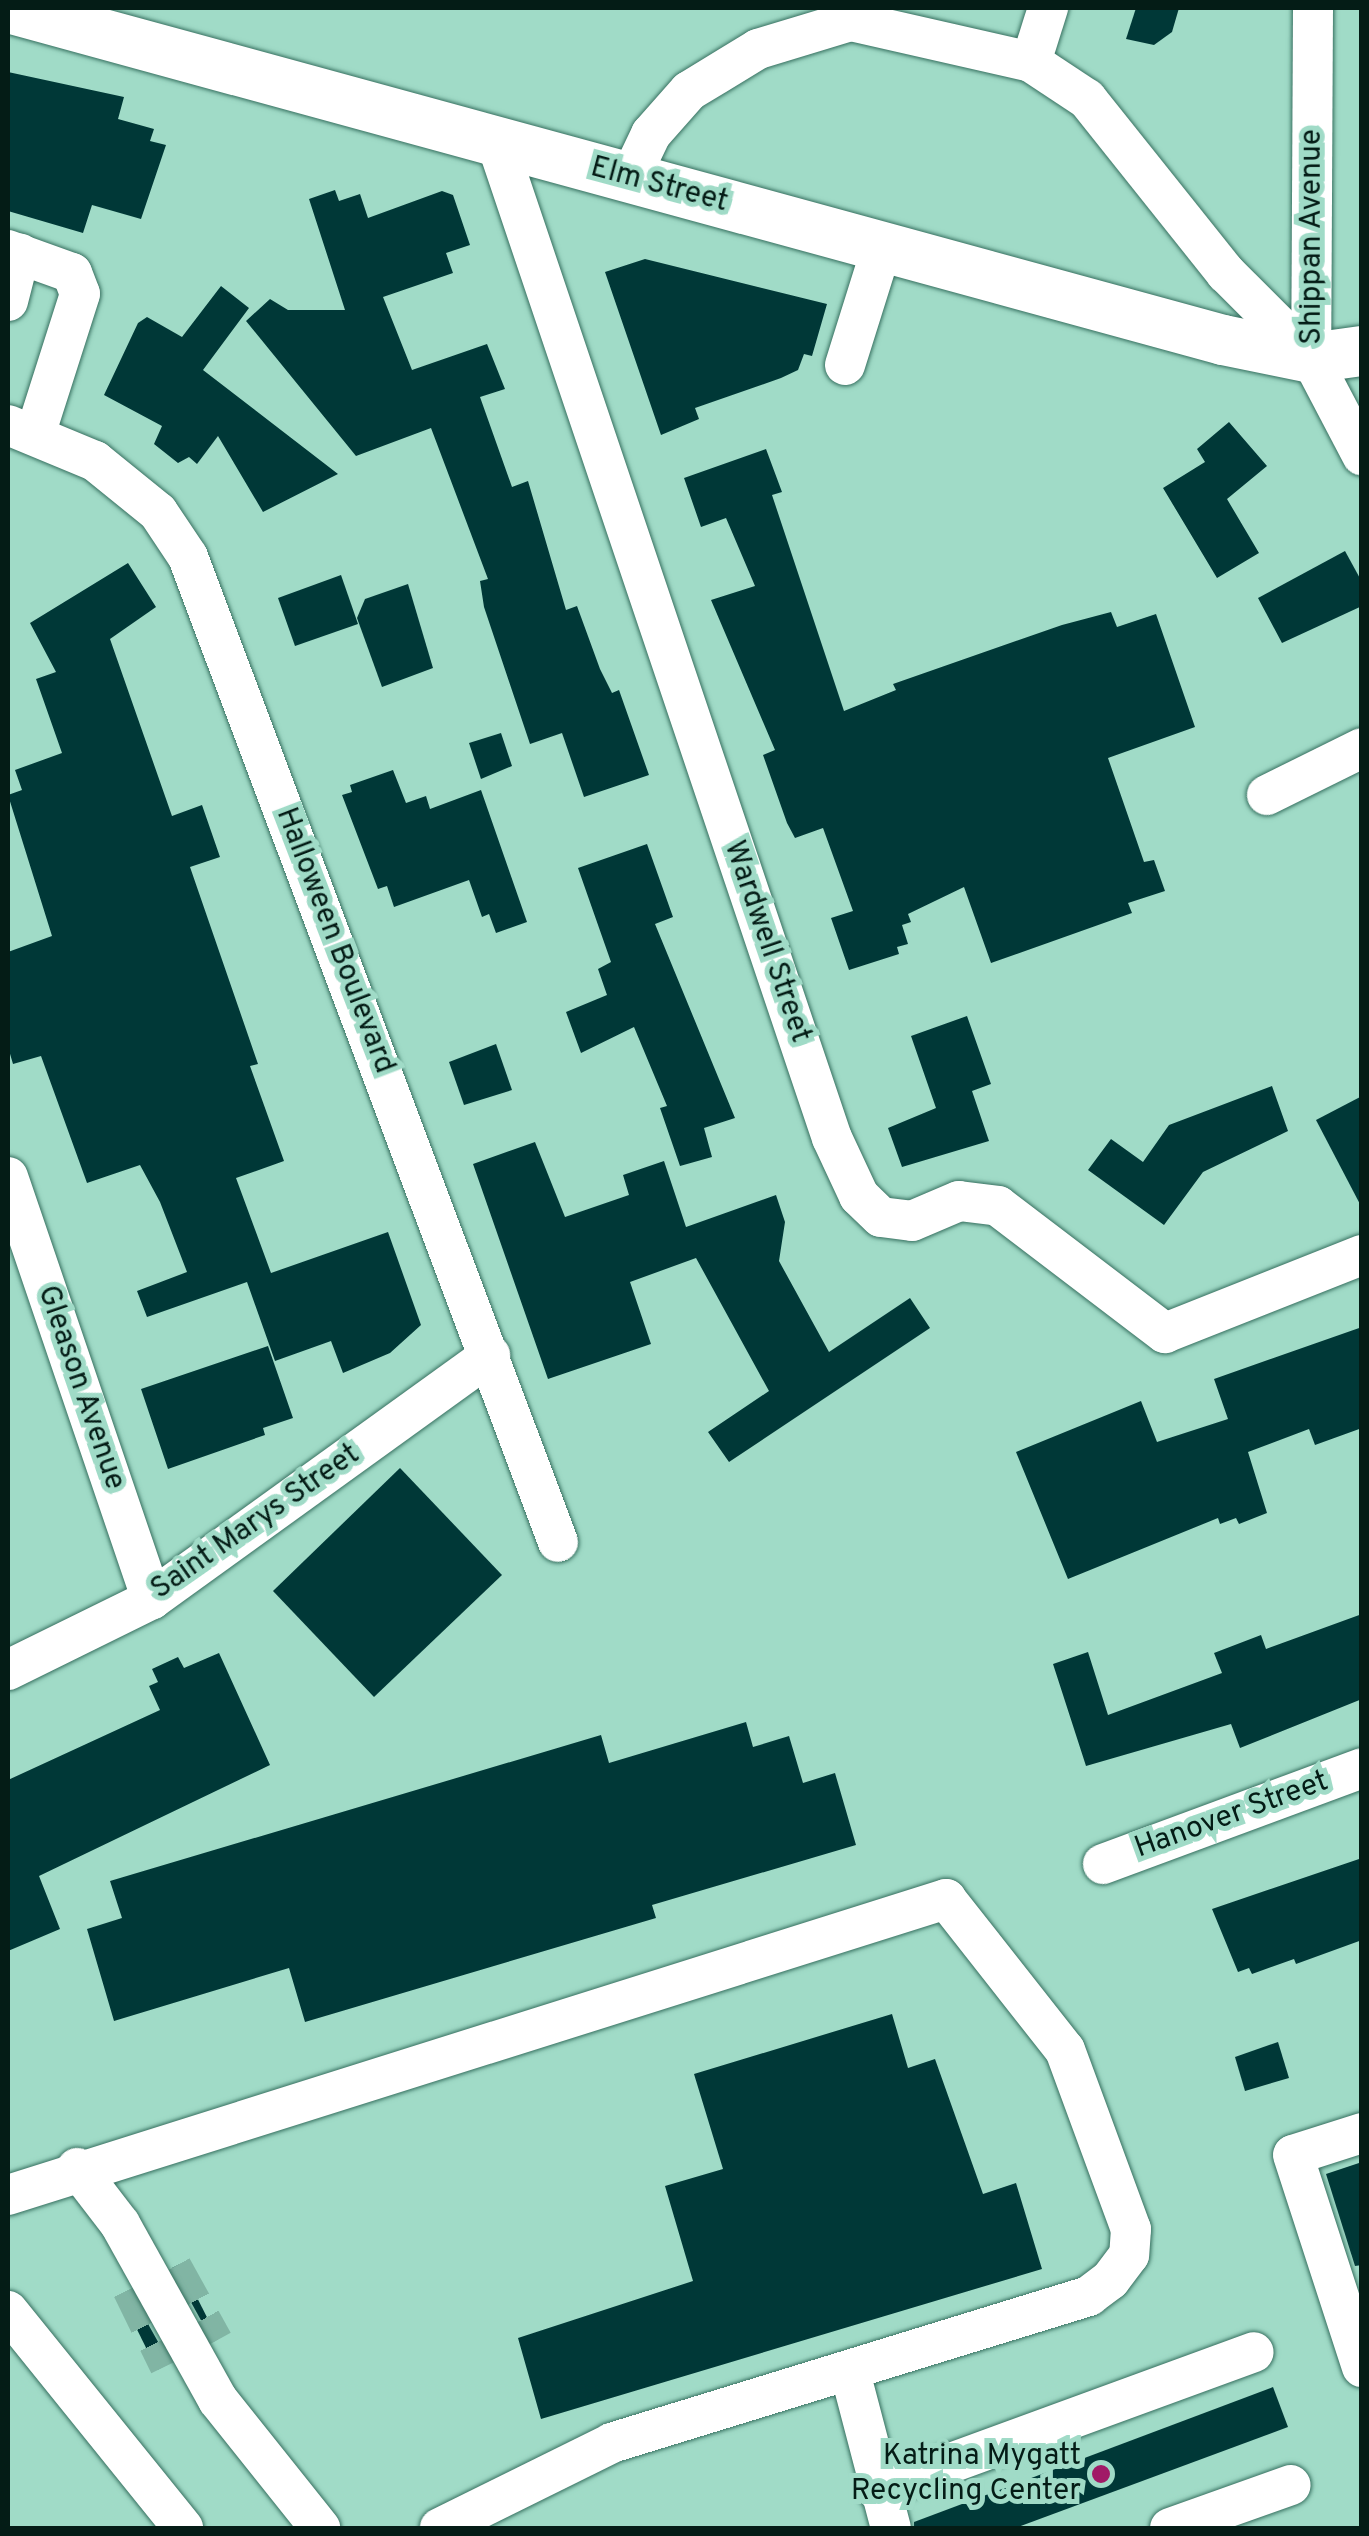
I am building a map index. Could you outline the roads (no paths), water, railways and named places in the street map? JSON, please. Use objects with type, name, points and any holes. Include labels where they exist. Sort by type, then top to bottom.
[{"type":"main road","name":"Elm Street","points":[[8,8],[882,247],[1311,358]]},
{"type":"main road","points":[[1311,358],[1362,351]]},
{"type":"street","points":[[1031,62],[1048,8]]},
{"type":"street","name":"Shippan Avenue","points":[[1313,8],[1311,358],[1362,455]]},
{"type":"street","points":[[630,178],[651,134],[689,91],[758,49],[852,14],[1031,62],[1087,98],[1226,273],[1311,358]]},
{"type":"street","name":"Wardwell Street","points":[[496,141],[832,1138],[859,1196],[881,1217],[912,1221],[958,1200],[998,1206],[1165,1334],[1362,1256]]},
{"type":"street","points":[[844,365],[882,247]]},
{"type":"street","points":[[8,302],[14,252],[72,272],[80,294],[21,430]]},
{"type":"street","name":"Halloween Boulevard","points":[[21,430],[95,461],[132,488],[188,558],[558,1542]]},
{"type":"street","points":[[1268,795],[1362,748]]},
{"type":"street","name":"Gleason Avenue","points":[[8,1177],[152,1599]]},
{"type":"street","name":"Saint Marys Street","points":[[8,1670],[152,1599],[490,1355]]},
{"type":"street","name":"Hanover Street","points":[[1102,1864],[1362,1768]]},
{"type":"street","points":[[8,2195],[77,2168],[946,1898],[1065,2050],[1132,2229],[1128,2254],[1090,2296],[612,2443],[440,2528]]},
{"type":"street","points":[[1362,2133],[1293,2156],[1362,2367]]},
{"type":"street","points":[[77,2168],[147,2270],[218,2400],[320,2528]]},
{"type":"street","points":[[8,2311],[183,2528]]},
{"type":"street","points":[[214,2342],[218,2400]]},
{"type":"street","points":[[877,2490],[1254,2352]]},
{"type":"street","points":[[169,2364],[218,2400]]},
{"type":"street","points":[[850,2372],[877,2490],[891,2528]]},
{"type":"street","points":[[1170,2528],[1291,2485]]},
{"type":"tunnel","points":[[172,2268],[213,2342]]},
{"type":"tunnel","points":[[132,2288],[169,2364]]},
{"type":"place","name":"Katrina Mygatt Recycling Center","points":[[1101,2474]]}]
